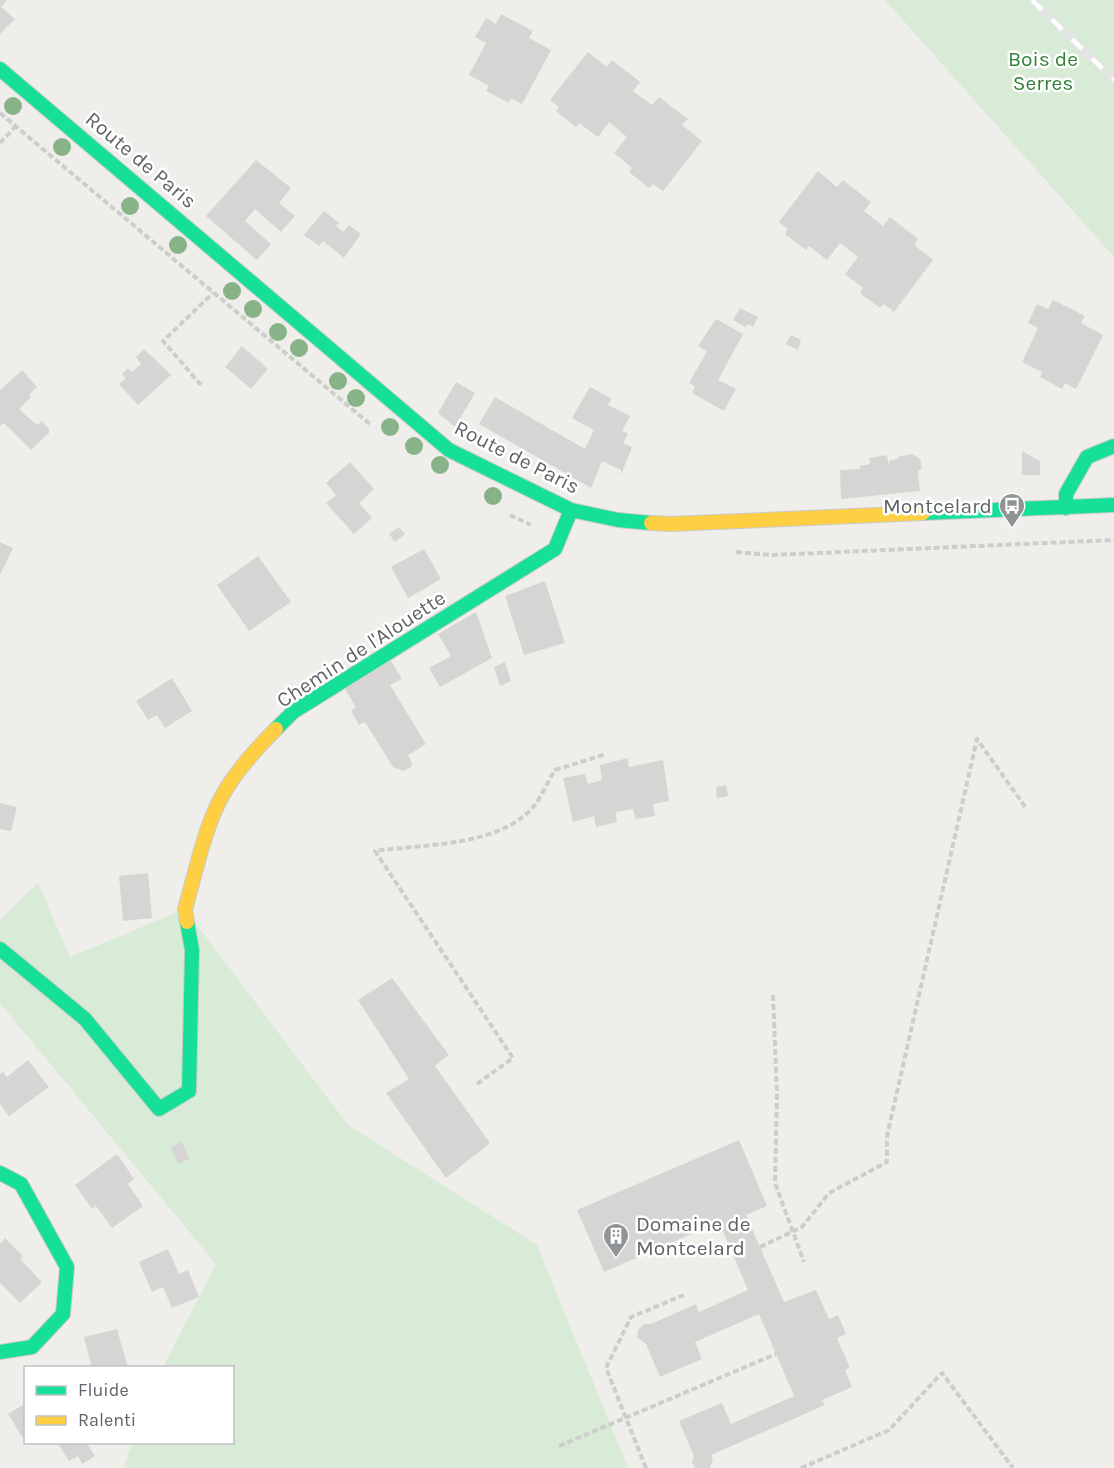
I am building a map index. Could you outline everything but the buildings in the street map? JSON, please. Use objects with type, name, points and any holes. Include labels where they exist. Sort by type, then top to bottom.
[{"type":"street","name":"Route de Paris","points":[[0,69],[449,450],[571,510],[618,520],[670,524],[1114,505]]},
{"type":"street","points":[[1066,507],[1066,494],[1087,457],[1114,446]]},
{"type":"street","name":"Chemin de l'Alouette","points":[[0,949],[85,1019],[159,1109],[189,1091],[192,950],[185,909],[209,829],[227,787],[253,752],[293,712],[555,549],[562,537],[571,510]]},
{"type":"street","points":[[0,1173],[21,1184],[67,1267],[63,1314],[32,1347],[0,1352]]},
{"type":"path","points":[[0,112],[374,428]]},
{"type":"path","points":[[0,143],[16,126]]},
{"type":"path","points":[[201,385],[163,341],[213,293]]},
{"type":"path","points":[[504,512],[562,537]]},
{"type":"path","points":[[728,552],[772,555],[1114,540]]},
{"type":"path","points":[[760,1247],[802,1227],[829,1193],[887,1162],[886,1137],[976,740],[1026,808]]},
{"type":"path","points":[[477,1084],[513,1058],[375,850],[485,837],[512,824],[534,806],[555,770],[606,754]]},
{"type":"path","points":[[773,995],[777,1094],[775,1183],[804,1262]]},
{"type":"path","points":[[646,1468],[606,1368],[631,1317],[684,1295]]},
{"type":"path","points":[[559,1446],[776,1354]]},
{"type":"path","points":[[801,1468],[889,1430],[942,1373],[1013,1468]]},
{"type":"green space","name":"Bois de Serres","points":[[885,0],[1114,0],[1114,257]]},
{"type":"green space","points":[[38,883],[70,957],[185,909],[348,1125],[537,1245],[628,1468],[124,1468],[132,1444],[234,1444],[234,1366],[164,1366],[216,1264],[0,1003],[0,920]]},
{"type":"railway","points":[[1032,0],[1114,80]]},
{"type":"traffic: fast","points":[[0,69],[449,450],[571,510],[618,520],[651,523]]},
{"type":"traffic: fast","points":[[1066,508],[1066,494],[1087,457],[1114,446]]},
{"type":"traffic: fast","points":[[923,513],[1114,505]]},
{"type":"traffic: fast","points":[[276,729],[293,712],[555,549],[571,510]]},
{"type":"traffic: fast","points":[[0,949],[85,1019],[159,1109],[189,1091],[192,950],[187,922]]},
{"type":"traffic: fast","points":[[0,1173],[21,1184],[67,1267],[63,1314],[32,1347],[0,1352]]},
{"type":"traffic: slow","points":[[651,523],[923,513]]},
{"type":"traffic: slow","points":[[187,922],[185,909],[213,814],[239,770],[276,729]]},
{"type":"place","name":"Montcelard","points":[[1012,529]]},
{"type":"place","name":"Domaine de Montcelard","points":[[616,1259]]}]
